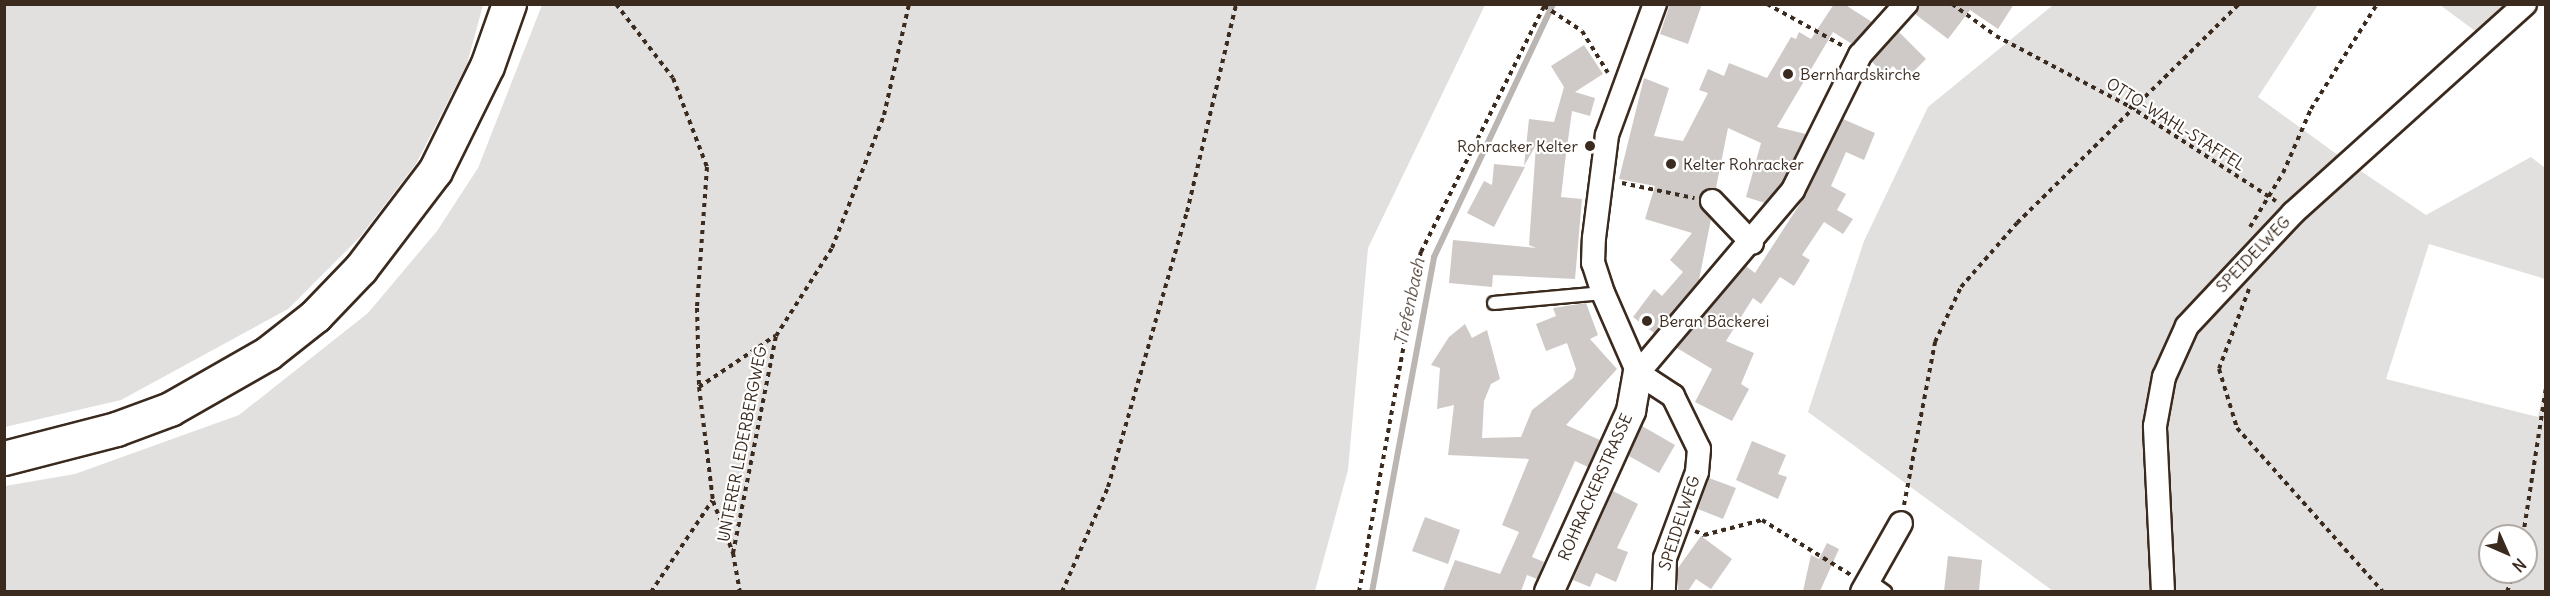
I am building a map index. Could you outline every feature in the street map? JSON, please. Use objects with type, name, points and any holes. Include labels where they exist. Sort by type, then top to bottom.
[{"type":"main road","points":[[4,458],[116,429],[170,409],[268,353],[315,316],[361,268],[435,171],[487,66],[508,4]]},
{"type":"street","points":[[1638,373],[1603,293],[1593,263],[1600,178],[1619,92],[1655,4]]},
{"type":"street","name":"ROHRACKERSTRASSE","points":[[1549,591],[1630,411],[1638,373],[1752,243],[1793,190],[1860,55],[1906,4]]},
{"type":"street","name":"SPEIDELWEG","points":[[2163,591],[2155,426],[2164,377],[2187,326],[2243,262],[2293,213],[2525,4]]},
{"type":"street","points":[[1712,201],[1752,243]]},
{"type":"street","name":"SPEIDELWEG","points":[[1638,373],[1673,396],[1688,417],[1699,449],[1661,576],[1664,591]]},
{"type":"street","points":[[1871,588],[1901,523]]},
{"type":"lane","points":[[1494,303],[1603,293]]},
{"type":"path","points":[[616,4],[673,78],[707,167],[697,308],[699,387],[713,501],[733,553]]},
{"type":"path","name":"UNTERER LEDERBERGWEG","points":[[740,591],[733,553],[776,336],[832,248],[884,115],[909,4]]},
{"type":"path","points":[[1062,591],[1108,488],[1187,212],[1236,4]]},
{"type":"path","points":[[1767,4],[1860,55]]},
{"type":"path","name":"OTTO-WAHL-STAFFEL","points":[[1952,4],[1996,36],[2134,110],[2293,213]]},
{"type":"path","points":[[1901,523],[1935,342],[1960,287],[2017,223],[2239,4]]},
{"type":"path","points":[[2377,4],[2311,109],[2269,197],[2252,222],[2243,262],[2249,294],[2219,369],[2237,428],[2383,591]]},
{"type":"path","points":[[1359,591],[1421,252],[1544,5],[1582,31],[1619,92]]},
{"type":"path","points":[[1600,178],[1712,201]]},
{"type":"path","points":[[699,387],[776,336]]},
{"type":"path","points":[[2525,524],[2546,388]]},
{"type":"path","points":[[651,591],[713,501]]},
{"type":"path","points":[[1678,523],[1704,535],[1743,521],[1776,524],[1871,588]]},
{"type":"shaded area","points":[[4,5],[483,5],[467,64],[416,164],[360,237],[288,309],[121,400],[5,427]]},
{"type":"shaded area","points":[[542,5],[1485,5],[1368,248],[1348,470],[1315,591],[5,591],[5,486],[75,474],[239,415],[368,313],[437,231],[478,168]]},
{"type":"shaded area","points":[[2053,5],[2318,5],[2258,97],[2346,161],[2426,215],[2531,157],[2545,168],[2545,279],[2429,244],[2386,379],[2538,417],[2545,384],[2545,591],[2053,591],[1808,412],[1864,241],[1928,107]]},
{"type":"shaded area","points":[[2440,5],[2524,5],[2486,39]]},
{"type":"building","points":[[1670,4],[1702,4],[1688,44],[1660,34]]},
{"type":"building","points":[[1834,4],[1844,4],[1872,22],[1852,44],[1833,32],[1777,127],[1806,134],[1782,183],[1765,203],[1746,197],[1761,143],[1728,128],[1716,188],[1699,198],[1711,219],[1699,280],[1654,333],[1633,317],[1654,289],[1662,296],[1683,272],[1670,260],[1692,233],[1645,219],[1655,186],[1619,179],[1644,78],[1669,88],[1654,136],[1683,141],[1708,93],[1699,90],[1708,69],[1724,76],[1729,63],[1767,78],[1791,37],[1796,39],[1799,32],[1811,39]]},
{"type":"building","points":[[1919,4],[2014,4],[1998,29],[1970,10],[1948,39],[1915,14]]},
{"type":"building","points":[[1899,32],[1926,59],[1906,79],[1893,66],[1885,74],[1872,62]]},
{"type":"building","points":[[1584,45],[1603,74],[1575,92],[1595,98],[1590,116],[1572,111],[1565,162],[1561,197],[1582,199],[1575,279],[1493,275],[1492,287],[1449,283],[1453,240],[1536,248],[1529,245],[1536,145],[1524,166],[1529,119],[1554,122],[1564,87],[1551,66]]},
{"type":"building","points":[[1843,119],[1875,133],[1864,160],[1846,152],[1831,186],[1846,194],[1837,210],[1853,219],[1843,234],[1824,222],[1802,255],[1810,260],[1794,286],[1780,277],[1761,304],[1753,298],[1726,341],[1754,353],[1741,384],[1749,389],[1732,421],[1695,402],[1712,369],[1677,348],[1746,266],[1755,273],[1805,196]]},
{"type":"building","points":[[1494,164],[1525,167],[1494,227],[1467,213],[1484,181],[1492,185]]},
{"type":"building","points":[[1586,303],[1598,335],[1590,339],[1617,369],[1566,425],[1600,440],[1588,467],[1575,461],[1532,557],[1544,562],[1537,579],[1527,575],[1521,591],[1443,591],[1455,560],[1500,574],[1519,532],[1502,525],[1529,459],[1448,455],[1454,405],[1437,409],[1440,368],[1431,365],[1449,337],[1465,324],[1472,338],[1487,330],[1500,379],[1491,384],[1484,401],[1482,438],[1521,437],[1532,410],[1573,378],[1576,369],[1567,343],[1546,351],[1536,324],[1556,316],[1553,308]]},
{"type":"building","points":[[1642,426],[1675,445],[1659,473],[1629,456]]},
{"type":"building","points":[[1752,441],[1786,455],[1778,474],[1787,477],[1778,499],[1736,480]]},
{"type":"building","points":[[1709,478],[1736,488],[1723,519],[1698,509]]},
{"type":"building","points":[[1613,491],[1638,504],[1617,548],[1628,552],[1616,582],[1596,573],[1590,587],[1573,580]]},
{"type":"building","points":[[1425,517],[1460,530],[1448,564],[1412,551]]},
{"type":"building","points":[[1701,536],[1732,559],[1711,589],[1696,579],[1688,591],[1678,591],[1678,568]]},
{"type":"building","points":[[1827,543],[1839,549],[1820,591],[1803,591],[1811,555],[1819,559]]},
{"type":"building","points":[[1948,556],[1982,560],[1979,591],[1944,591]]},
{"type":"waterway","name":"Tiefenbach","points":[[1372,592],[1434,257],[1553,4]]},
{"type":"place","name":"Bernhardskirche","points":[[1788,74]]},
{"type":"place","name":"Rohracker Kelter","points":[[1590,146]]},
{"type":"place","name":"Kelter Rohracker","points":[[1671,164]]},
{"type":"place","name":"Beran Bäckerei","points":[[1647,321]]}]
